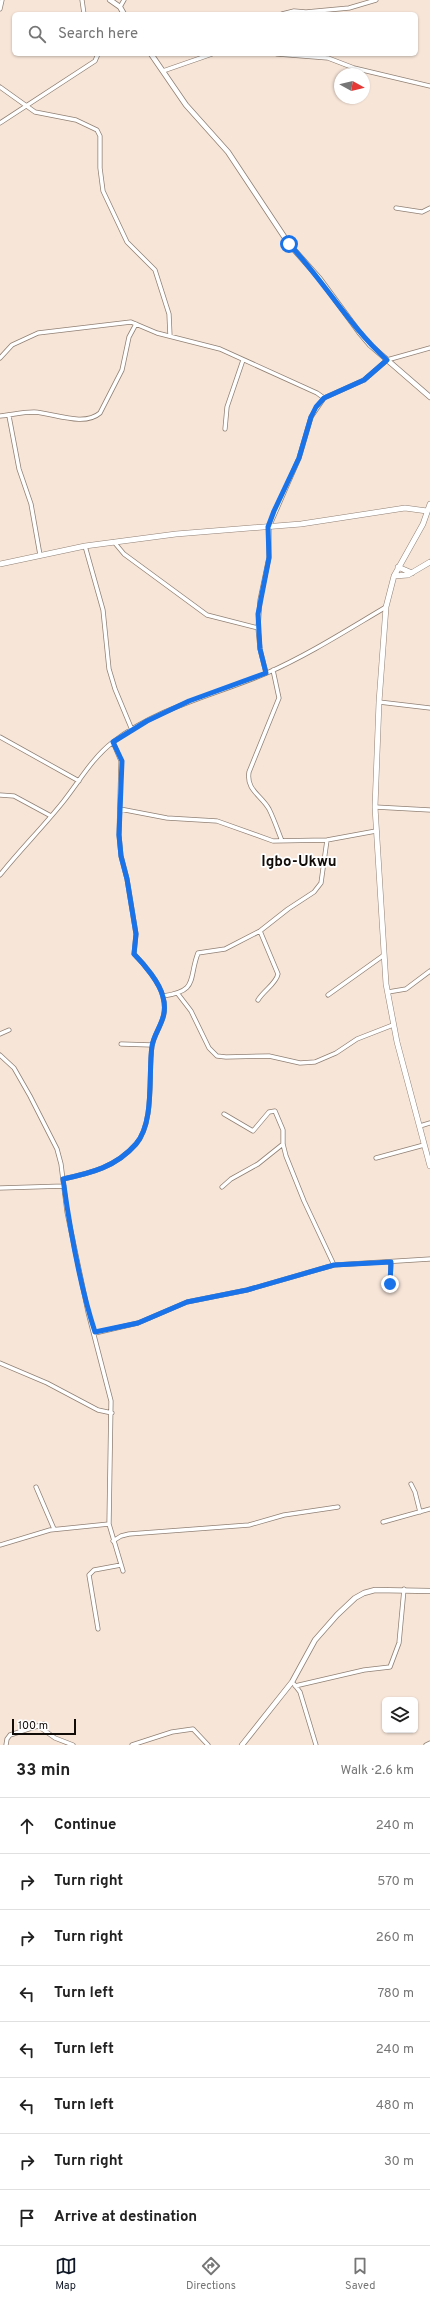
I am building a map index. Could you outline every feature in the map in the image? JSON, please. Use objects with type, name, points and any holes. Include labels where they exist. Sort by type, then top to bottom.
[{"type":"main road","points":[[430,504],[394,576],[386,607],[379,702],[375,808],[384,955],[393,1025],[430,1166]]},
{"type":"main road","points":[[0,564],[85,546],[114,542],[224,529],[301,524],[393,509],[417,509],[427,511]]},
{"type":"main road","points":[[394,576],[404,576],[412,573],[430,562]]},
{"type":"main road","points":[[398,567],[412,573]]},
{"type":"street","points":[[0,9],[2,0]]},
{"type":"street","points":[[82,0],[84,12]]},
{"type":"street","points":[[110,0],[120,7],[123,12]]},
{"type":"street","points":[[120,7],[124,0]]},
{"type":"street","points":[[290,12],[349,8],[376,0]]},
{"type":"street","points":[[0,123],[95,60],[97,56]]},
{"type":"street","points":[[152,56],[186,105],[228,152],[289,244],[316,274],[359,332],[387,360],[430,397]]},
{"type":"street","points":[[162,71],[206,56]]},
{"type":"street","points":[[302,56],[328,58],[354,68],[430,86]]},
{"type":"street","points":[[0,87],[26,106],[44,115],[76,120],[97,130],[100,136],[100,168],[103,192],[127,242],[156,270],[169,314],[170,336]]},
{"type":"street","points":[[396,208],[422,212],[430,208]]},
{"type":"street","points":[[0,358],[12,345],[38,333],[122,323],[136,324],[170,336],[220,349],[317,393],[324,398]]},
{"type":"street","points":[[0,416],[33,412],[85,419],[96,416],[100,413],[122,370],[128,337],[136,324]]},
{"type":"street","points":[[266,673],[260,649],[258,628],[260,600],[269,558],[268,527],[299,458],[311,417],[324,398],[364,380],[387,360],[430,348]]},
{"type":"street","points":[[225,429],[227,407],[243,360]]},
{"type":"street","points":[[9,416],[19,469],[31,504],[40,555]]},
{"type":"street","points":[[114,542],[124,554],[207,615],[258,628]]},
{"type":"street","points":[[85,546],[103,610],[110,669],[115,689],[132,730]]},
{"type":"street","points":[[0,875],[51,816],[90,766],[113,742],[132,730],[189,701],[274,670],[322,645],[386,607]]},
{"type":"street","points":[[274,670],[279,698],[248,776],[252,791],[268,809],[282,841]]},
{"type":"street","points":[[379,702],[430,708]]},
{"type":"street","points":[[0,737],[79,781]]},
{"type":"street","points":[[63,1179],[111,1166],[136,1144],[145,1129],[152,1045],[163,1023],[163,996],[144,964],[134,954],[136,934],[127,879],[121,856],[120,809],[122,761],[113,742]]},
{"type":"street","points":[[0,795],[14,796],[51,816]]},
{"type":"street","points":[[375,808],[430,810]]},
{"type":"street","points":[[120,809],[167,818],[217,821],[267,839],[282,841],[327,840],[376,831]]},
{"type":"street","points":[[163,996],[178,994],[190,984],[198,953],[225,949],[260,931],[288,908],[314,892],[321,883],[327,840]]},
{"type":"street","points":[[258,1000],[266,988],[275,982],[278,974],[260,931]]},
{"type":"street","points":[[328,995],[384,955]]},
{"type":"street","points":[[388,992],[406,989],[428,976],[430,971]]},
{"type":"street","points":[[178,994],[191,1011],[209,1048],[217,1056],[268,1056],[300,1063],[315,1062],[331,1056],[357,1038],[393,1025]]},
{"type":"street","points":[[0,1034],[9,1030]]},
{"type":"street","points":[[121,1044],[152,1045]]},
{"type":"street","points":[[0,1055],[14,1068],[57,1149],[85,1299],[95,1332],[111,1401],[109,1524],[123,1571]]},
{"type":"street","points":[[224,1114],[253,1131],[269,1112],[275,1111],[283,1130],[283,1144],[304,1201],[334,1265]]},
{"type":"street","points":[[420,1126],[430,1123]]},
{"type":"street","points":[[222,1187],[231,1179],[258,1164],[283,1144]]},
{"type":"street","points":[[376,1158],[424,1145]]},
{"type":"street","points":[[0,1188],[64,1186]]},
{"type":"street","points":[[95,1332],[138,1323],[187,1302],[247,1290],[334,1265],[430,1260]]},
{"type":"street","points":[[390,1284],[391,1262]]},
{"type":"street","points":[[0,1363],[46,1383],[98,1410],[112,1413]]},
{"type":"street","points":[[411,1484],[416,1492],[420,1512]]},
{"type":"street","points":[[36,1487],[54,1529]]},
{"type":"street","points":[[113,1540],[129,1534],[254,1524],[284,1515],[338,1507]]},
{"type":"street","points":[[383,1522],[430,1509]]},
{"type":"street","points":[[0,1545],[54,1529],[109,1524]]},
{"type":"street","points":[[98,1629],[89,1575],[94,1570],[121,1565]]},
{"type":"street","points":[[242,1745],[294,1684],[315,1640],[337,1615],[355,1598],[364,1593],[375,1590],[404,1589],[430,1591]]},
{"type":"street","points":[[294,1684],[364,1670],[390,1667],[399,1643],[404,1589]]},
{"type":"street","points":[[294,1684],[300,1692],[316,1745]]},
{"type":"street","points":[[6,1745],[6,1739],[10,1735],[44,1724]]},
{"type":"street","points":[[38,1726],[56,1738],[72,1745]]},
{"type":"street","points":[[132,1745],[172,1732],[193,1729],[208,1745]]},
{"type":"street","points":[[426,1745],[430,1743]]},
{"type":"district","name":"Igbo-Ukwu","points":[[299,861]]},
{"type":"route","points":[[289,244],[307,263],[359,332],[370,345],[387,360],[372,375],[324,398],[316,407],[311,417],[303,448],[295,469],[274,511],[268,527],[270,549],[269,558],[258,614],[260,649],[266,673],[189,701],[147,721],[113,742],[122,761],[119,835],[121,856],[127,879],[136,934],[134,954],[144,964],[163,996],[163,1023],[152,1045],[151,1077],[145,1129],[136,1144],[111,1166],[63,1179],[88,1312],[95,1332],[105,1332],[138,1323],[187,1302],[247,1290],[334,1265],[338,1266],[391,1262],[390,1284]]}]
